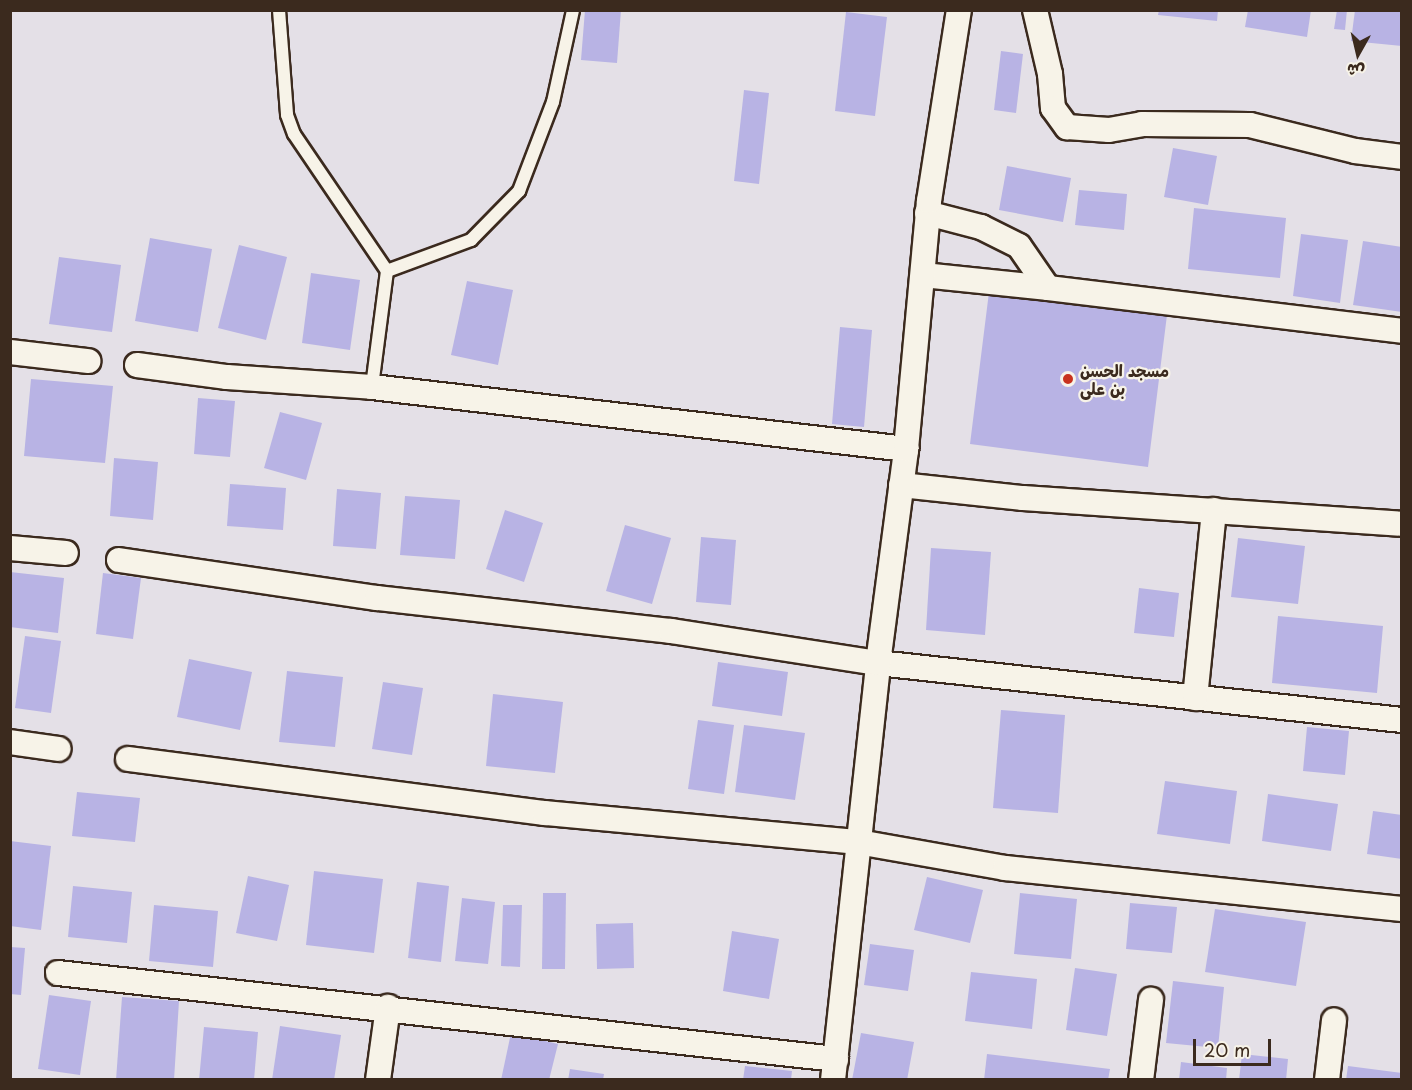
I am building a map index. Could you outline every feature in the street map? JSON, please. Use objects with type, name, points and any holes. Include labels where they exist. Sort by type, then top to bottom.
[{"type":"street","points":[[58,973],[388,1007],[834,1069],[878,663],[906,449],[927,213],[958,10]]},
{"type":"street","points":[[1035,10],[1050,74],[1053,108],[1067,127],[1108,130],[1142,124],[1250,125],[1355,151],[1401,157]]},
{"type":"street","points":[[927,213],[981,227],[1019,246],[1039,270],[1048,288]]},
{"type":"street","points":[[922,275],[1401,331]]},
{"type":"street","points":[[10,352],[88,361]]},
{"type":"street","points":[[137,365],[227,377],[372,387],[906,449]]},
{"type":"street","points":[[901,486],[1023,498],[1401,524]]},
{"type":"street","points":[[1195,698],[1214,510]]},
{"type":"street","points":[[10,548],[66,553]]},
{"type":"street","points":[[119,560],[376,598],[671,631],[878,663],[1401,720]]},
{"type":"street","points":[[10,742],[59,749]]},
{"type":"street","points":[[128,759],[545,813],[858,842],[1005,868],[1401,909]]},
{"type":"street","points":[[1141,1080],[1151,1000]]},
{"type":"street","points":[[378,1080],[388,1007]]},
{"type":"street","points":[[1327,1080],[1334,1020]]},
{"type":"lane","points":[[279,10],[286,116],[294,134],[387,271],[372,387]]},
{"type":"lane","points":[[387,271],[471,240],[519,191],[553,102],[573,10]]},
{"type":"building","points":[[585,10],[621,10],[617,63],[581,60]]},
{"type":"building","points":[[1159,10],[1218,10],[1217,21],[1158,15]]},
{"type":"building","points":[[1248,10],[1311,10],[1307,37],[1245,27]]},
{"type":"building","points":[[1337,10],[1347,10],[1345,30],[1334,29]]},
{"type":"building","points":[[1355,10],[1402,10],[1402,46],[1351,41]]},
{"type":"building","points":[[846,12],[887,17],[875,116],[835,111]]},
{"type":"building","points":[[1001,51],[1023,54],[1016,113],[994,110]]},
{"type":"building","points":[[744,90],[769,93],[759,184],[734,181]]},
{"type":"building","points":[[1173,148],[1217,156],[1208,205],[1164,197]]},
{"type":"building","points":[[1007,166],[1071,178],[1063,222],[999,210]]},
{"type":"building","points":[[1079,190],[1127,194],[1124,230],[1075,225]]},
{"type":"building","points":[[1194,208],[1286,218],[1280,278],[1188,269]]},
{"type":"building","points":[[1301,234],[1348,240],[1340,303],[1293,296]]},
{"type":"building","points":[[150,238],[212,249],[198,332],[135,321]]},
{"type":"building","points":[[1363,241],[1402,247],[1402,312],[1353,305]]},
{"type":"building","points":[[239,245],[287,257],[266,340],[218,328]]},
{"type":"building","points":[[59,257],[121,265],[112,332],[49,324]]},
{"type":"building","points":[[311,273],[360,280],[350,350],[302,343]]},
{"type":"building","points":[[467,281],[513,290],[498,365],[451,355]]},
{"type":"building","name":"مسجد الحسن بن على","points":[[989,292],[1167,315],[1148,467],[970,444]]},
{"type":"building","points":[[840,327],[872,330],[864,427],[832,424]]},
{"type":"building","points":[[31,379],[113,386],[105,463],[24,456]]},
{"type":"building","points":[[198,398],[235,401],[230,457],[194,454]]},
{"type":"building","points":[[280,412],[322,423],[306,480],[264,468]]},
{"type":"building","points":[[114,458],[158,462],[153,520],[110,516]]},
{"type":"building","points":[[230,484],[286,488],[283,530],[227,526]]},
{"type":"building","points":[[337,489],[381,493],[376,549],[333,546]]},
{"type":"building","points":[[405,496],[460,500],[455,559],[400,555]]},
{"type":"building","points":[[505,510],[543,523],[524,582],[486,569]]},
{"type":"building","points":[[625,525],[671,538],[652,604],[606,591]]},
{"type":"building","points":[[701,537],[736,540],[731,605],[696,602]]},
{"type":"building","points":[[1238,538],[1305,546],[1298,604],[1231,597]]},
{"type":"building","points":[[931,548],[991,552],[985,635],[926,630]]},
{"type":"building","points":[[10,572],[64,578],[58,633],[10,627]]},
{"type":"building","points":[[103,573],[141,578],[133,639],[96,634]]},
{"type":"building","points":[[1139,588],[1179,593],[1174,637],[1134,633]]},
{"type":"building","points":[[1278,616],[1383,626],[1377,693],[1272,683]]},
{"type":"building","points":[[25,636],[61,641],[51,713],[15,708]]},
{"type":"building","points":[[189,659],[252,672],[240,730],[177,717]]},
{"type":"building","points":[[718,662],[788,672],[782,716],[712,706]]},
{"type":"building","points":[[287,671],[343,677],[335,747],[279,742]]},
{"type":"building","points":[[383,682],[423,688],[412,755],[372,749]]},
{"type":"building","points":[[493,694],[563,702],[555,773],[486,766]]},
{"type":"building","points":[[1001,710],[1065,715],[1058,813],[993,808]]},
{"type":"building","points":[[698,720],[734,725],[724,794],[688,789]]},
{"type":"building","points":[[744,725],[805,733],[795,800],[735,792]]},
{"type":"building","points":[[1307,727],[1349,731],[1345,775],[1303,771]]},
{"type":"building","points":[[1165,781],[1237,791],[1230,844],[1157,834]]},
{"type":"building","points":[[77,792],[140,798],[135,842],[72,836]]},
{"type":"building","points":[[1268,794],[1338,804],[1331,851],[1262,841]]},
{"type":"building","points":[[1373,811],[1402,815],[1402,859],[1367,854]]},
{"type":"building","points":[[10,841],[51,846],[41,930],[10,926]]},
{"type":"building","points":[[314,871],[383,879],[374,953],[306,945]]},
{"type":"building","points":[[248,876],[289,885],[277,941],[236,933]]},
{"type":"building","points":[[927,877],[983,890],[970,943],[914,930]]},
{"type":"building","points":[[417,882],[449,886],[441,962],[408,958]]},
{"type":"building","points":[[73,886],[132,892],[127,943],[68,937]]},
{"type":"building","points":[[543,893],[566,893],[565,969],[542,969]]},
{"type":"building","points":[[1020,893],[1077,899],[1071,959],[1014,954]]},
{"type":"building","points":[[462,898],[495,902],[488,964],[455,961]]},
{"type":"building","points":[[1130,903],[1177,907],[1172,953],[1126,949]]},
{"type":"building","points":[[154,905],[218,911],[213,967],[149,961]]},
{"type":"building","points":[[503,905],[522,905],[520,967],[501,966]]},
{"type":"building","points":[[1215,909],[1306,922],[1296,986],[1205,972]]},
{"type":"building","points":[[633,923],[634,968],[597,969],[596,924]]},
{"type":"building","points":[[732,931],[779,939],[769,999],[723,991]]},
{"type":"building","points":[[870,944],[914,950],[908,991],[864,985]]},
{"type":"building","points":[[10,947],[25,948],[21,995],[10,994]]},
{"type":"building","points":[[1075,968],[1117,974],[1107,1036],[1066,1030]]},
{"type":"building","points":[[971,972],[1037,979],[1032,1029],[965,1021]]},
{"type":"building","points":[[1173,981],[1224,987],[1218,1048],[1166,1043]]},
{"type":"building","points":[[49,995],[91,1001],[80,1075],[38,1069]]},
{"type":"building","points":[[122,997],[179,1001],[174,1080],[116,1080]]},
{"type":"building","points":[[280,1026],[341,1035],[334,1080],[272,1080]]},
{"type":"building","points":[[204,1027],[258,1032],[254,1080],[199,1080]]},
{"type":"building","points":[[511,1033],[558,1044],[549,1080],[501,1080]]},
{"type":"building","points":[[861,1033],[914,1042],[907,1080],[852,1080]]},
{"type":"building","points":[[987,1054],[1110,1069],[1108,1080],[984,1080]]},
{"type":"building","points":[[1242,1054],[1288,1059],[1286,1080],[1239,1080]]},
{"type":"building","points":[[1181,1062],[1227,1068],[1226,1080],[1179,1080]]},
{"type":"building","points":[[745,1066],[792,1071],[791,1080],[743,1080]]},
{"type":"building","points":[[1348,1066],[1402,1073],[1402,1080],[1346,1080]]},
{"type":"building","points":[[570,1069],[604,1074],[603,1080],[568,1080]]},
{"type":"place","name":"مسجد الحسن بن على","points":[[1068,379]]}]
